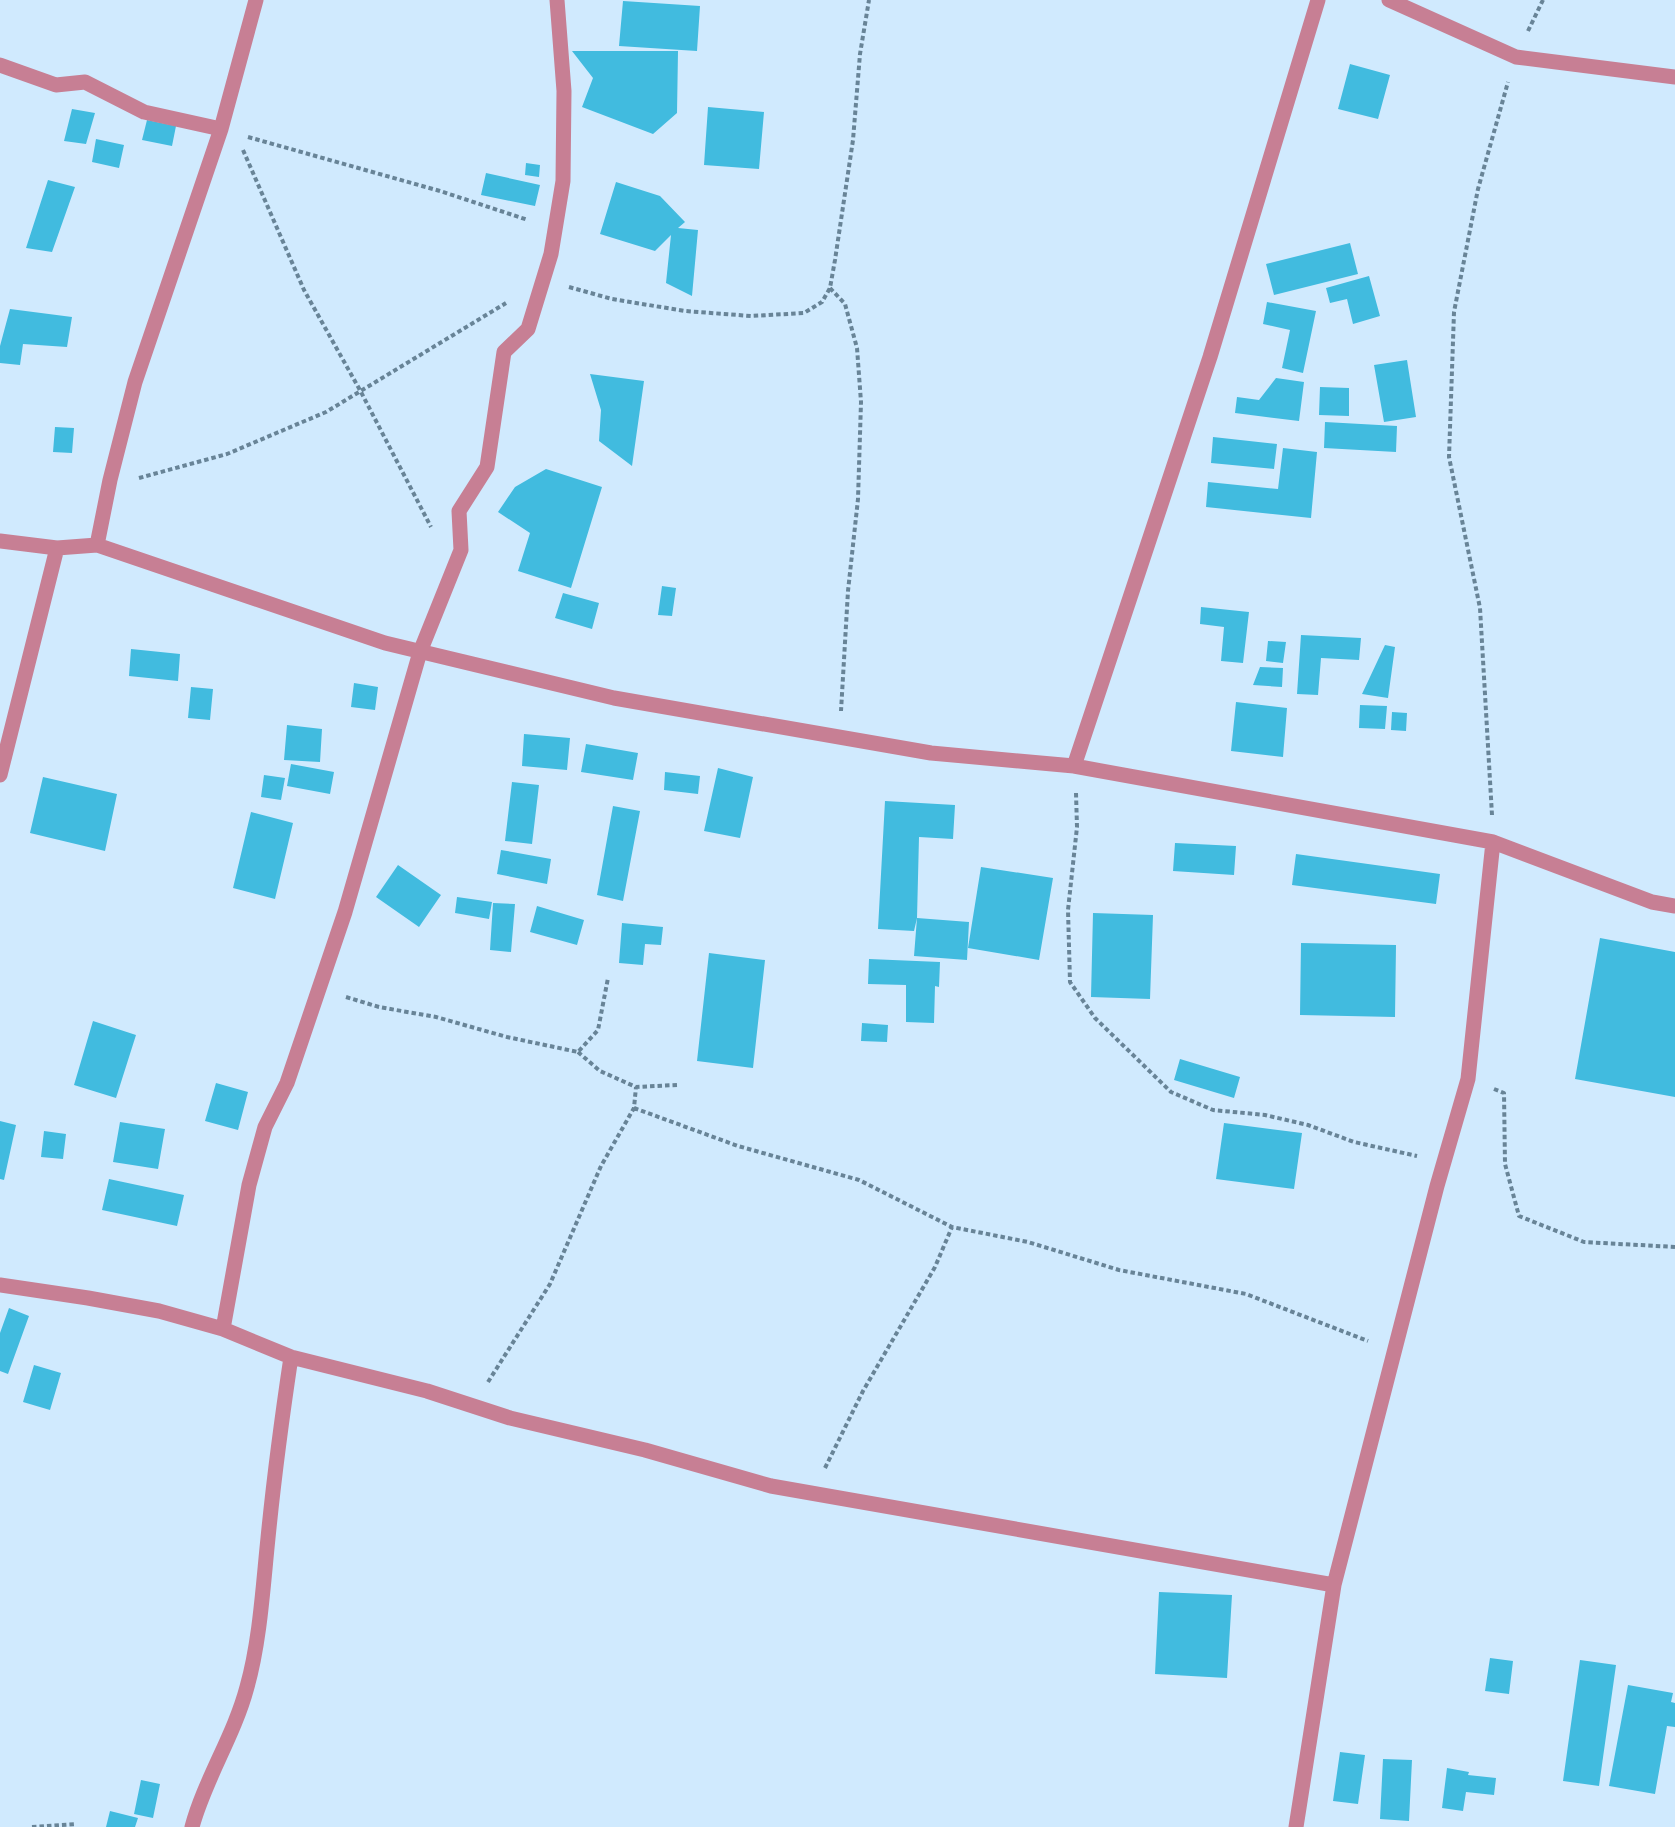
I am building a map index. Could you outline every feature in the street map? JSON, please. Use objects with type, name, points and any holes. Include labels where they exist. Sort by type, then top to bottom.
[{"type":"street","points":[[97,545],[135,382],[221,129],[256,0]]},
{"type":"street","points":[[223,1329],[249,1185],[265,1128],[287,1083],[319,990],[373,822],[420,652],[460,550],[459,511],[487,467],[504,352],[528,329],[551,254],[563,181],[564,91],[557,0]]},
{"type":"street","points":[[1074,766],[1210,357],[1318,0]]},
{"type":"street","points":[[1389,0],[1516,57],[1675,77]]},
{"type":"street","points":[[0,65],[56,85],[85,82],[144,112],[221,129]]},
{"type":"street","points":[[0,541],[57,548],[97,545],[385,643],[614,698],[931,753],[1074,766],[1493,842],[1652,902],[1675,906]]},
{"type":"street","points":[[0,775],[5,740],[57,548]]},
{"type":"street","points":[[1296,1827],[1334,1585],[1444,1162],[1468,1079],[1493,842]]},
{"type":"street","points":[[0,1285],[159,1311],[223,1329],[291,1357],[427,1391],[510,1418],[645,1450],[771,1486],[1334,1585]]},
{"type":"street","points":[[192,1827],[197,1808],[231,1732],[247,1686],[260,1613],[277,1449],[291,1357]]},
{"type":"path","points":[[109,486],[227,454],[326,412],[543,280],[612,299],[685,311],[751,316],[804,313],[822,302],[830,288],[853,140],[860,54],[869,0]]},
{"type":"path","points":[[1493,842],[1480,608],[1449,458],[1454,312],[1478,189],[1516,57],[1543,0]]},
{"type":"path","points":[[221,129],[440,191],[555,229]]},
{"type":"path","points":[[221,129],[243,151],[304,290],[361,392],[432,531]]},
{"type":"path","points":[[830,288],[845,304],[857,348],[861,402],[858,499],[848,591],[840,736]]},
{"type":"path","points":[[1074,766],[1077,827],[1068,910],[1070,982],[1095,1018],[1171,1092],[1203,1106],[1213,1110],[1265,1115],[1308,1125],[1354,1142],[1444,1162]]},
{"type":"path","points":[[578,1052],[598,1030],[608,978]]},
{"type":"path","points":[[319,990],[379,1007],[435,1017],[507,1037],[578,1052],[600,1071],[636,1087],[676,1085]]},
{"type":"path","points":[[1468,1079],[1504,1093],[1505,1164],[1519,1216],[1584,1242],[1675,1247]]},
{"type":"path","points":[[474,1406],[503,1356],[550,1284],[601,1166],[634,1108],[636,1087]]},
{"type":"path","points":[[634,1108],[738,1146],[859,1180],[952,1227],[1028,1242],[1119,1270],[1246,1294],[1395,1351]]},
{"type":"path","points":[[812,1493],[863,1391],[935,1267],[952,1227]]},
{"type":"path","points":[[32,1827],[76,1824]]},
{"type":"building","points":[[623,1],[700,6],[697,51],[619,46]]},
{"type":"building","points":[[572,51],[678,51],[677,113],[653,134],[582,107],[593,78]]},
{"type":"building","points":[[1350,64],[1390,75],[1378,119],[1338,109]]},
{"type":"building","points":[[708,107],[764,112],[759,169],[704,165]]},
{"type":"building","points":[[72,109],[95,113],[86,144],[64,141]]},
{"type":"building","points":[[147,120],[176,126],[172,146],[142,140]]},
{"type":"building","points":[[96,139],[124,145],[119,168],[92,162]]},
{"type":"building","points":[[526,163],[540,165],[539,177],[525,175]]},
{"type":"building","points":[[486,173],[540,185],[535,206],[481,195]]},
{"type":"building","points":[[48,180],[75,187],[52,252],[26,248]]},
{"type":"building","points":[[616,182],[660,196],[685,222],[678,228],[698,230],[692,296],[666,283],[671,235],[655,251],[600,234]]},
{"type":"building","points":[[1350,243],[1358,274],[1274,295],[1266,264]]},
{"type":"building","points":[[1369,276],[1380,316],[1353,324],[1347,299],[1330,303],[1326,288]]},
{"type":"building","points":[[1267,302],[1316,311],[1303,373],[1282,368],[1290,330],[1263,324]]},
{"type":"building","points":[[10,309],[72,317],[67,347],[23,344],[20,365],[0,363],[0,346]]},
{"type":"building","points":[[1407,360],[1416,417],[1384,422],[1374,365]]},
{"type":"building","points":[[590,374],[644,381],[632,466],[599,441],[601,410]]},
{"type":"building","points":[[1276,378],[1304,382],[1299,421],[1235,413],[1237,397],[1259,400]]},
{"type":"building","points":[[1320,387],[1349,388],[1349,416],[1319,415]]},
{"type":"building","points":[[1325,422],[1397,426],[1396,452],[1324,448]]},
{"type":"building","points":[[55,427],[74,428],[72,453],[53,452]]},
{"type":"building","points":[[1213,437],[1277,444],[1274,469],[1211,463]]},
{"type":"building","points":[[1283,448],[1317,452],[1311,518],[1206,507],[1208,482],[1278,489]]},
{"type":"building","points":[[546,469],[602,487],[571,588],[518,571],[530,533],[498,512],[515,487]]},
{"type":"building","points":[[662,586],[676,588],[672,616],[658,615]]},
{"type":"building","points":[[563,593],[599,603],[592,629],[555,618]]},
{"type":"building","points":[[1201,607],[1249,612],[1243,663],[1221,661],[1224,627],[1200,624]]},
{"type":"building","points":[[1301,635],[1361,638],[1359,660],[1321,658],[1318,695],[1297,694]]},
{"type":"building","points":[[1268,641],[1286,642],[1283,663],[1266,661]]},
{"type":"building","points":[[1385,645],[1395,647],[1388,698],[1362,694]]},
{"type":"building","points":[[131,649],[180,654],[178,681],[129,676]]},
{"type":"building","points":[[1260,667],[1283,668],[1282,687],[1253,685]]},
{"type":"building","points":[[354,683],[378,687],[375,710],[351,707]]},
{"type":"building","points":[[191,687],[213,689],[210,720],[188,718]]},
{"type":"building","points":[[1236,702],[1287,708],[1283,757],[1231,751]]},
{"type":"building","points":[[1360,705],[1387,706],[1385,729],[1359,728]]},
{"type":"building","points":[[1392,712],[1407,713],[1406,731],[1391,730]]},
{"type":"building","points":[[287,725],[322,729],[320,762],[284,760]]},
{"type":"building","points":[[524,734],[570,738],[567,770],[522,766]]},
{"type":"building","points":[[586,744],[638,753],[633,780],[581,772]]},
{"type":"building","points":[[291,764],[334,772],[330,794],[287,786]]},
{"type":"building","points":[[718,768],[753,777],[740,838],[704,831]]},
{"type":"building","points":[[665,772],[700,776],[698,794],[664,790]]},
{"type":"building","points":[[264,775],[285,778],[281,800],[261,797]]},
{"type":"building","points":[[43,777],[117,794],[105,851],[30,833]]},
{"type":"building","points":[[512,782],[539,785],[532,844],[505,841]]},
{"type":"building","points":[[885,801],[955,805],[953,839],[919,837],[917,918],[914,931],[878,929]]},
{"type":"building","points":[[613,806],[640,811],[623,901],[597,895]]},
{"type":"building","points":[[251,812],[293,823],[275,899],[233,888]]},
{"type":"building","points":[[1175,843],[1236,846],[1234,875],[1173,871]]},
{"type":"building","points":[[501,850],[551,859],[547,884],[497,874]]},
{"type":"building","points":[[1296,854],[1440,874],[1436,904],[1292,885]]},
{"type":"building","points":[[398,865],[441,895],[419,927],[376,897]]},
{"type":"building","points":[[981,867],[1053,878],[1039,960],[968,948]]},
{"type":"building","points":[[457,897],[492,902],[489,919],[455,913]]},
{"type":"building","points":[[493,903],[515,904],[511,952],[490,950]]},
{"type":"building","points":[[537,906],[584,920],[577,945],[530,932]]},
{"type":"building","points":[[1093,913],[1153,915],[1150,999],[1091,997]]},
{"type":"building","points":[[917,918],[969,922],[967,960],[914,956]]},
{"type":"building","points":[[622,923],[663,927],[661,945],[645,944],[643,965],[619,963]]},
{"type":"building","points":[[1600,938],[1675,952],[1675,1097],[1575,1079]]},
{"type":"building","points":[[1301,943],[1396,945],[1395,1017],[1300,1015]]},
{"type":"building","points":[[709,953],[765,960],[753,1068],[697,1061]]},
{"type":"building","points":[[869,959],[940,962],[939,987],[935,986],[934,1023],[906,1022],[906,985],[868,984]]},
{"type":"building","points":[[93,1021],[136,1035],[116,1098],[74,1085]]},
{"type":"building","points":[[862,1023],[888,1025],[887,1042],[861,1041]]},
{"type":"building","points":[[1180,1059],[1240,1077],[1234,1098],[1174,1080]]},
{"type":"building","points":[[216,1083],[248,1092],[238,1130],[205,1121]]},
{"type":"building","points":[[0,1121],[16,1125],[4,1180],[0,1179]]},
{"type":"building","points":[[120,1122],[165,1129],[158,1169],[113,1162]]},
{"type":"building","points":[[1224,1123],[1302,1133],[1294,1189],[1216,1179]]},
{"type":"building","points":[[44,1131],[66,1134],[63,1159],[41,1157]]},
{"type":"building","points":[[109,1179],[184,1195],[177,1226],[102,1210]]},
{"type":"building","points":[[9,1308],[29,1316],[8,1374],[0,1371],[0,1333]]},
{"type":"building","points":[[34,1365],[61,1373],[50,1410],[23,1402]]},
{"type":"building","points":[[1159,1592],[1232,1595],[1227,1678],[1155,1674]]},
{"type":"building","points":[[1490,1658],[1513,1661],[1509,1694],[1485,1691]]},
{"type":"building","points":[[1580,1660],[1616,1665],[1599,1786],[1563,1781]]},
{"type":"building","points":[[1628,1685],[1673,1693],[1671,1702],[1675,1703],[1675,1727],[1667,1726],[1655,1794],[1609,1786]]},
{"type":"building","points":[[1340,1752],[1365,1755],[1358,1804],[1333,1801]]},
{"type":"building","points":[[1383,1759],[1412,1760],[1409,1821],[1380,1819]]},
{"type":"building","points":[[1447,1768],[1469,1772],[1468,1775],[1496,1778],[1494,1795],[1466,1792],[1463,1811],[1442,1808]]},
{"type":"building","points":[[141,1780],[160,1784],[153,1818],[134,1814]]},
{"type":"building","points":[[110,1811],[138,1818],[135,1827],[106,1827]]}]
